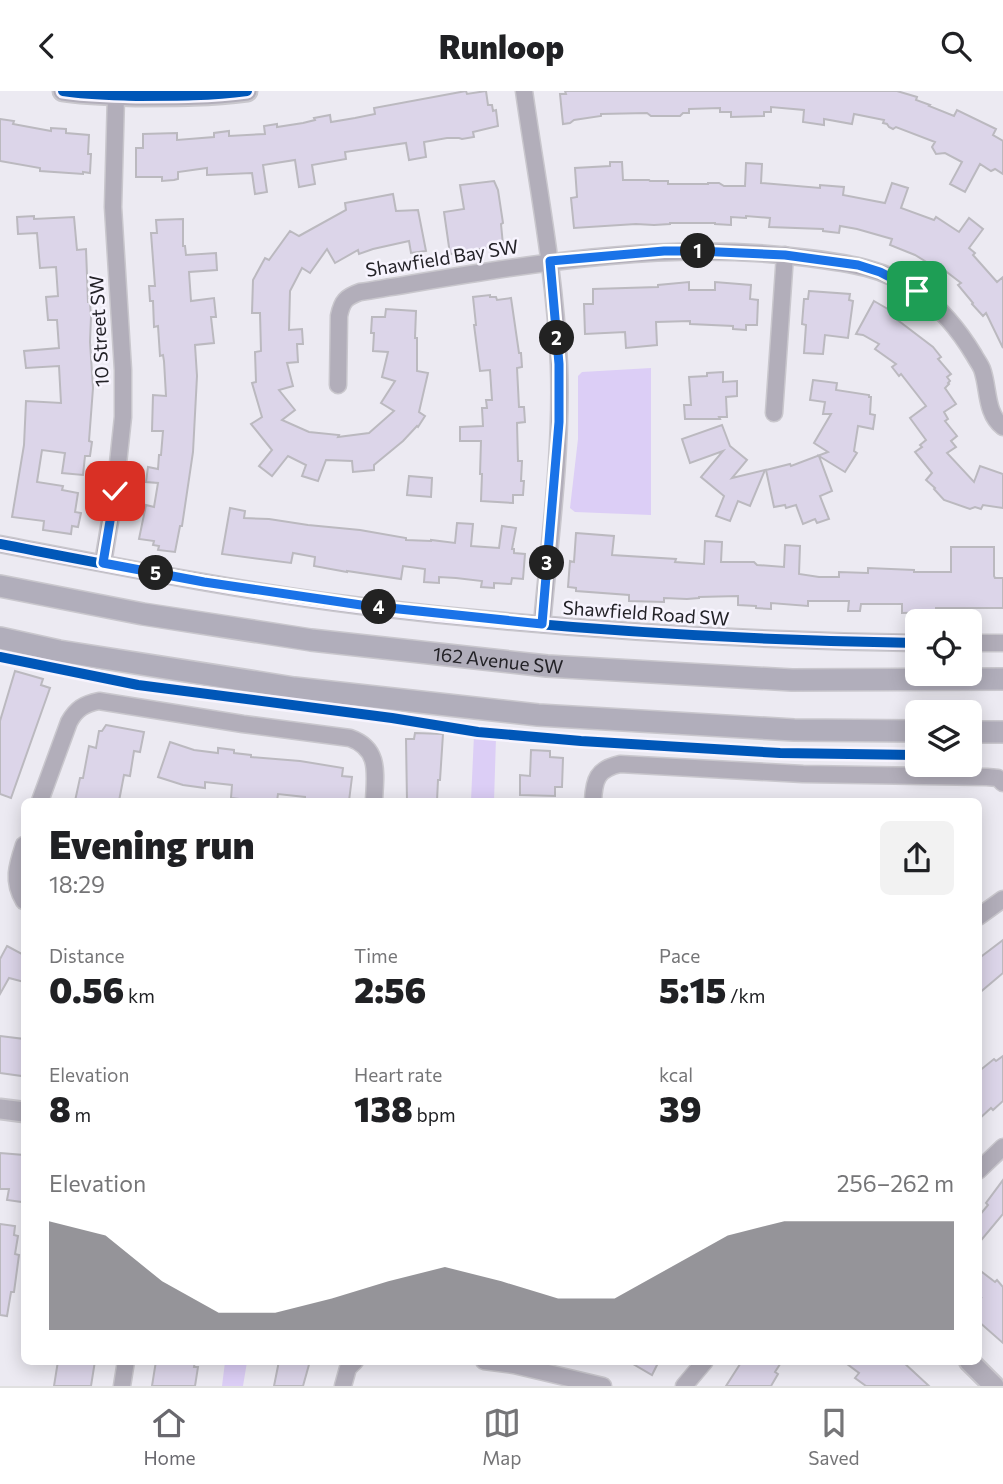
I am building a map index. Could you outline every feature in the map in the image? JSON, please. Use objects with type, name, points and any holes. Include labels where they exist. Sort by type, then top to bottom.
[{"type":"main road","name":"162 Avenue SW","points":[[0,586],[143,614],[311,640],[547,666],[792,680],[1003,679]]},
{"type":"main road","points":[[0,638],[59,651],[294,688],[538,715],[794,730],[905,731]]},
{"type":"main road","points":[[982,731],[1003,732]]},
{"type":"street","points":[[63,91],[116,95],[195,95],[247,91]]},
{"type":"street","points":[[524,91],[550,261],[558,352],[559,409],[542,624]]},
{"type":"street","name":"10 Street SW","points":[[103,563],[115,491],[123,417],[123,370],[113,207],[116,95]]},
{"type":"street","points":[[550,261],[664,251],[697,251],[785,255],[858,265],[880,272],[917,291],[961,333],[982,368],[990,408],[999,425],[1003,427]]},
{"type":"street","points":[[774,413],[785,255]]},
{"type":"street","name":"Shawfield Bay SW","points":[[338,385],[339,316],[341,305],[350,296],[360,292],[550,261]]},
{"type":"street","name":"Shawfield Road SW","points":[[0,544],[204,582],[361,605],[542,624],[662,633],[905,643]]},
{"type":"street","points":[[982,643],[1003,643]]},
{"type":"street","points":[[41,798],[74,714],[88,703],[99,701],[350,738],[369,751],[375,766],[374,798]]},
{"type":"street","points":[[593,798],[595,781],[602,771],[620,764],[803,774],[998,778],[1003,783]]},
{"type":"street","points":[[21,857],[17,874],[17,886],[21,895]]},
{"type":"street","points":[[982,914],[1003,899]]},
{"type":"street","points":[[0,1109],[21,1112]]},
{"type":"street","points":[[982,1167],[1003,1147]]},
{"type":"street","points":[[122,1386],[125,1365]]},
{"type":"street","points":[[343,1386],[351,1365]]},
{"type":"street","points":[[514,1365],[603,1386]]},
{"type":"street","points":[[684,1386],[702,1365]]},
{"type":"street","points":[[973,1365],[994,1386]]},
{"type":"shaded area","points":[[651,368],[651,515],[575,512],[570,508],[578,439],[578,376],[582,372]]},
{"type":"shaded area","points":[[474,735],[496,738],[494,798],[471,798]]},
{"type":"shaded area","points":[[225,1365],[246,1365],[243,1386],[222,1386]]},
{"type":"building","points":[[466,91],[467,94],[486,91],[488,105],[492,105],[493,111],[496,110],[498,126],[473,132],[474,137],[424,142],[426,157],[409,160],[406,143],[345,152],[346,159],[312,165],[315,184],[299,187],[295,160],[263,165],[267,192],[255,194],[252,173],[207,175],[207,168],[178,172],[178,179],[174,180],[136,177],[136,148],[143,148],[143,134],[177,133],[177,140],[214,137],[214,133],[229,131],[229,136],[265,134],[264,126],[303,123],[330,115],[331,122],[355,118],[375,114],[374,108]]},
{"type":"building","points":[[565,91],[897,91],[917,97],[916,100],[954,116],[957,110],[996,129],[993,135],[1003,141],[1003,174],[980,164],[965,192],[950,184],[962,162],[945,153],[936,154],[932,147],[935,142],[896,127],[893,129],[883,123],[884,120],[854,114],[852,124],[824,119],[824,125],[803,122],[804,110],[771,107],[771,112],[764,112],[764,116],[731,117],[731,112],[720,112],[720,108],[689,109],[689,113],[680,116],[651,116],[647,113],[601,114],[563,124],[560,94],[566,94]]},
{"type":"building","points":[[0,119],[51,131],[51,128],[66,129],[66,133],[89,135],[90,173],[40,171],[40,168],[0,161]]},
{"type":"building","points":[[610,162],[622,162],[623,180],[668,181],[668,184],[719,183],[724,186],[745,186],[746,163],[762,164],[761,183],[820,188],[820,185],[844,187],[843,195],[885,203],[892,183],[908,188],[901,208],[934,220],[936,217],[959,232],[969,218],[983,229],[969,248],[997,282],[1003,277],[1003,348],[986,313],[983,316],[972,304],[958,285],[961,283],[935,263],[933,266],[890,245],[892,239],[857,229],[840,226],[839,233],[823,229],[769,227],[770,218],[746,216],[731,217],[731,225],[670,223],[574,228],[571,198],[577,197],[575,168],[610,166]]},
{"type":"building","points":[[494,181],[503,223],[503,245],[450,254],[444,212],[464,209],[460,185]]},
{"type":"building","points":[[393,194],[396,211],[418,210],[426,251],[411,253],[409,241],[359,254],[358,250],[335,263],[327,249],[310,273],[302,268],[290,291],[289,330],[302,329],[303,344],[297,344],[298,362],[287,363],[293,386],[279,390],[295,410],[282,420],[309,432],[339,435],[338,437],[369,433],[394,411],[381,403],[395,381],[382,377],[388,352],[373,351],[374,333],[371,333],[372,317],[385,317],[386,309],[416,311],[417,371],[428,373],[419,412],[425,416],[418,427],[374,465],[374,470],[353,472],[352,461],[326,460],[318,481],[302,476],[306,465],[288,456],[272,476],[259,466],[272,450],[251,424],[262,417],[252,383],[256,382],[255,352],[261,351],[260,313],[252,313],[253,280],[265,258],[269,260],[290,231],[299,236],[346,210],[345,203]]},
{"type":"building","points":[[34,216],[34,219],[74,217],[77,250],[86,249],[93,388],[90,456],[85,456],[83,475],[62,473],[65,453],[42,450],[37,482],[63,486],[62,490],[78,493],[75,512],[81,513],[78,527],[72,526],[71,534],[43,530],[44,521],[12,517],[24,445],[26,401],[61,403],[59,366],[26,368],[24,351],[59,348],[57,320],[48,320],[46,297],[58,296],[56,267],[40,268],[37,233],[18,234],[17,217]]},
{"type":"building","points":[[183,219],[183,246],[186,255],[216,253],[217,270],[189,272],[191,301],[214,298],[216,317],[211,317],[214,343],[195,345],[197,376],[193,452],[182,526],[175,552],[158,550],[159,546],[153,545],[154,541],[139,539],[146,505],[154,507],[158,483],[146,482],[148,467],[158,469],[161,455],[163,431],[152,431],[153,395],[166,396],[163,355],[160,356],[158,326],[154,327],[153,301],[150,301],[149,286],[155,286],[151,233],[157,233],[156,220]]},
{"type":"building","points":[[689,282],[689,290],[715,290],[715,282],[751,285],[750,299],[758,300],[757,325],[746,325],[746,330],[733,329],[733,326],[690,324],[690,321],[656,322],[657,345],[626,348],[625,332],[585,334],[584,304],[593,304],[593,289],[658,287]]},
{"type":"building","points":[[809,291],[850,294],[849,300],[853,301],[848,338],[825,335],[823,354],[804,353],[804,299],[808,299]]},
{"type":"building","points":[[490,295],[497,300],[511,298],[521,353],[522,367],[517,368],[519,407],[524,407],[525,422],[517,423],[518,461],[522,461],[521,481],[524,481],[523,495],[513,495],[513,503],[481,501],[481,441],[460,441],[460,427],[483,426],[482,408],[487,408],[486,400],[492,400],[490,370],[480,371],[473,297]]},
{"type":"building","points":[[874,301],[893,312],[891,315],[933,347],[941,357],[938,359],[951,374],[947,377],[950,381],[945,388],[956,404],[944,412],[948,419],[945,421],[957,436],[951,441],[956,447],[947,453],[974,482],[980,466],[1003,474],[1003,508],[983,505],[981,509],[970,509],[944,500],[926,480],[932,473],[915,452],[926,440],[910,418],[926,406],[901,374],[899,376],[892,367],[896,364],[875,349],[879,344],[856,334]]},
{"type":"building","points":[[723,372],[723,382],[737,381],[737,396],[726,397],[727,417],[685,419],[684,405],[691,405],[689,377]]},
{"type":"building","points":[[813,380],[837,383],[836,390],[869,395],[870,414],[875,415],[873,429],[858,426],[854,451],[857,453],[845,472],[819,456],[832,491],[820,496],[829,519],[817,523],[815,519],[803,524],[796,505],[774,507],[766,470],[790,464],[791,466],[828,452],[814,443],[831,414],[823,414],[825,402],[810,400]]},
{"type":"building","points":[[722,425],[730,446],[747,460],[732,478],[765,470],[750,506],[738,501],[730,521],[716,516],[724,496],[701,477],[723,451],[690,463],[682,439]]},
{"type":"building","points":[[409,476],[432,478],[431,497],[407,495]]},
{"type":"building","points":[[230,508],[245,511],[244,518],[360,530],[406,540],[455,543],[457,523],[473,524],[471,546],[499,548],[502,526],[516,528],[512,549],[514,553],[525,554],[523,579],[512,578],[511,584],[494,583],[494,588],[481,587],[482,581],[456,578],[439,577],[439,583],[424,582],[425,569],[403,566],[401,579],[314,566],[315,557],[293,553],[291,563],[222,554]]},
{"type":"building","points":[[576,533],[614,536],[612,555],[676,559],[675,562],[704,564],[705,541],[722,542],[721,562],[754,562],[757,565],[784,567],[785,545],[800,546],[799,574],[819,577],[839,577],[839,572],[868,573],[868,568],[951,572],[951,547],[994,547],[994,576],[1003,578],[1003,608],[905,609],[905,613],[902,613],[902,604],[861,604],[860,611],[848,611],[849,601],[808,601],[808,606],[771,603],[771,609],[738,605],[738,596],[664,598],[664,602],[629,601],[629,595],[576,591],[576,588],[568,587],[570,561],[574,562]]},
{"type":"building","points":[[15,671],[43,679],[41,685],[50,688],[11,798],[0,794],[0,721]]},
{"type":"building","points":[[106,725],[144,732],[140,752],[134,751],[130,776],[124,775],[120,798],[76,798],[80,778],[83,778],[89,746],[96,748],[99,731]]},
{"type":"building","points":[[415,733],[443,734],[437,798],[407,798],[406,739],[414,739]]},
{"type":"building","points":[[170,742],[194,750],[218,753],[218,748],[234,750],[234,753],[251,757],[343,768],[342,776],[352,777],[349,798],[305,798],[278,794],[277,798],[231,798],[232,785],[205,782],[205,788],[158,777]]},
{"type":"building","points":[[531,750],[550,751],[550,757],[563,758],[562,787],[555,787],[555,796],[520,795],[520,775],[530,776]]},
{"type":"building","points":[[1003,940],[1003,973],[982,991],[982,956]]},
{"type":"building","points":[[7,946],[21,953],[21,981],[9,978],[0,994],[0,959]]},
{"type":"building","points":[[0,1036],[21,1039],[21,1076],[0,1073]]},
{"type":"building","points":[[1003,1056],[1003,1101],[982,1116],[982,1069],[994,1059],[996,1061]]},
{"type":"building","points":[[0,1153],[21,1155],[21,1202],[7,1200],[9,1189],[0,1189]]},
{"type":"building","points":[[1003,1180],[1003,1214],[982,1239],[982,1212],[988,1205],[986,1203]]},
{"type":"building","points":[[0,1224],[15,1226],[14,1235],[18,1236],[15,1254],[19,1255],[14,1292],[11,1292],[7,1316],[0,1315]]},
{"type":"building","points":[[982,1272],[995,1282],[997,1280],[1003,1287],[1003,1343],[982,1325]]},
{"type":"building","points":[[57,1365],[94,1365],[91,1386],[54,1386]]},
{"type":"building","points":[[155,1365],[198,1367],[195,1386],[152,1386]]},
{"type":"building","points":[[278,1365],[309,1365],[303,1386],[274,1386]]},
{"type":"building","points":[[635,1365],[657,1365],[652,1375]]},
{"type":"building","points":[[739,1365],[779,1365],[771,1386],[726,1386]]},
{"type":"building","points":[[848,1365],[906,1365],[929,1386],[866,1386],[855,1378],[859,1373]]},
{"type":"cycle path","points":[[63,91],[139,96],[247,91]]},
{"type":"cycle path","points":[[0,544],[270,593],[430,614],[638,632],[905,643]]},
{"type":"cycle path","points":[[0,657],[138,685],[478,732],[780,753],[905,755]]},
{"type":"route","points":[[115,491],[103,563],[204,582],[361,605],[542,624],[559,422],[559,364],[550,261],[664,251],[785,255],[858,265],[880,272],[917,291]]}]
